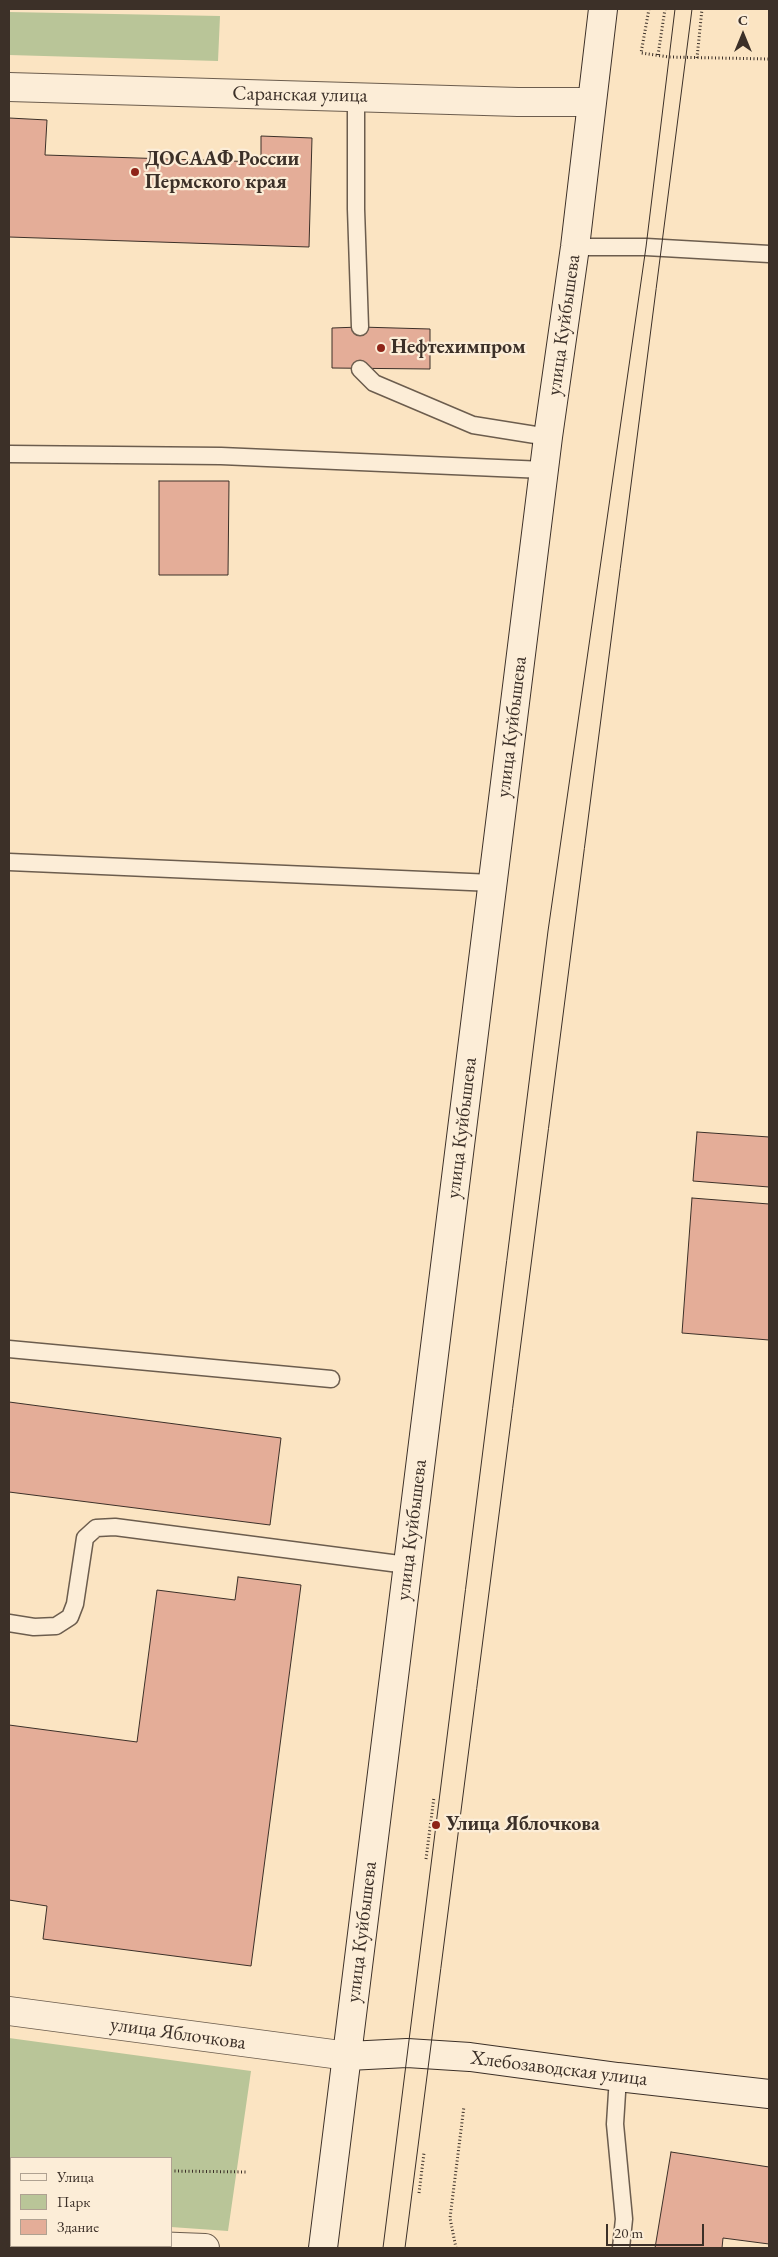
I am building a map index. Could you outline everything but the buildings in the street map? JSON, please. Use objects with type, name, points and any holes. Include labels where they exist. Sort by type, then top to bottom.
[{"type":"main road","name":"улица Куйбышева","points":[[323,2248],[548,437],[575,247],[603,9]]},
{"type":"main road","name":"Саранская улица","points":[[9,87],[518,102],[591,102]]},
{"type":"main road","name":"улица Яблочкова","points":[[9,2011],[348,2056]]},
{"type":"main road","name":"Хлебозаводская улица","points":[[348,2056],[407,2053],[470,2058],[769,2094]]},
{"type":"main road","points":[[172,2247],[205,2248]]},
{"type":"lane","points":[[356,96],[356,209],[360,327]]},
{"type":"lane","points":[[575,247],[646,247],[769,254]]},
{"type":"lane","points":[[360,369],[374,383],[473,425],[548,437]]},
{"type":"lane","points":[[9,454],[221,456],[544,470]]},
{"type":"lane","points":[[9,862],[493,883]]},
{"type":"lane","points":[[9,1349],[331,1379]]},
{"type":"lane","points":[[9,1623],[34,1627],[56,1626],[70,1617],[74,1604],[85,1538],[96,1528],[115,1527],[407,1565]]},
{"type":"lane","points":[[618,2077],[615,2124],[624,2219],[621,2248]]},
{"type":"path","points":[[649,9],[641,54],[697,58],[769,59]]},
{"type":"path","points":[[658,55],[664,9]]},
{"type":"path","points":[[697,58],[702,9]]},
{"type":"path","points":[[426,1859],[434,1797]]},
{"type":"path","points":[[456,2248],[450,2218],[464,2106]]},
{"type":"path","points":[[419,2193],[424,2153]]},
{"type":"path","points":[[172,2170],[248,2172]]},
{"type":"green space","points":[[9,12],[220,16],[218,61],[9,55]]},
{"type":"green space","points":[[9,2038],[251,2071],[228,2231],[172,2227],[172,2157],[10,2157],[9,2217]]},
{"type":"tram line","points":[[383,2248],[548,931],[646,247],[675,9]]},
{"type":"tram line","points":[[405,2248],[692,9]]},
{"type":"place","name":"ДОСААФ России Пермского края","points":[[135,172]]},
{"type":"place","name":"Нефтехимпром","points":[[381,348]]},
{"type":"place","name":"Улица Яблочкова","points":[[436,1825]]}]
